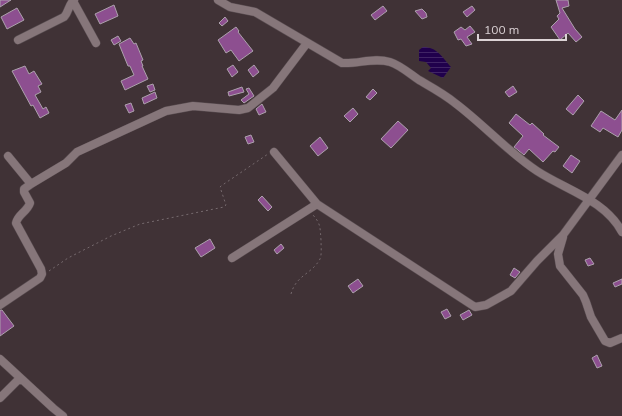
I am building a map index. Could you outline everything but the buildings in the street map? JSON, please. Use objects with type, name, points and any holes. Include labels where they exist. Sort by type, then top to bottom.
[{"type":"street","points":[[18,40],[64,16],[68,13],[70,3],[73,0],[96,43]]},
{"type":"street","points":[[218,0],[230,7],[255,12],[342,63],[354,64],[366,60],[378,60],[392,63],[455,102],[503,144],[536,170],[600,206],[618,225],[622,232]]},
{"type":"street","points":[[0,305],[40,278],[42,274],[41,269],[16,223],[18,218],[28,209],[30,203],[24,189],[66,163],[77,152],[166,111],[193,106],[239,110],[248,108],[273,88],[307,43]]},
{"type":"street","points":[[274,152],[317,204],[475,307],[486,305],[511,291],[537,261],[563,235],[622,155]]},
{"type":"street","points":[[8,156],[30,184]]},
{"type":"street","points":[[232,258],[317,204]]},
{"type":"street","points":[[563,235],[558,254],[560,266],[583,295],[591,317],[605,341],[610,344],[622,338]]},
{"type":"street","points":[[0,359],[63,416]]},
{"type":"street","points":[[0,398],[20,378]]},
{"type":"path","points":[[40,278],[68,258],[111,236],[140,224],[224,207],[226,205],[220,187],[272,151],[274,152]]},
{"type":"path","points":[[291,294],[293,286],[297,280],[313,267],[320,258],[320,223],[309,209]]},
{"type":"shaded area","points":[[423,47],[428,47],[436,51],[451,67],[443,78],[428,71],[431,68],[426,62],[419,61],[419,50]]}]
